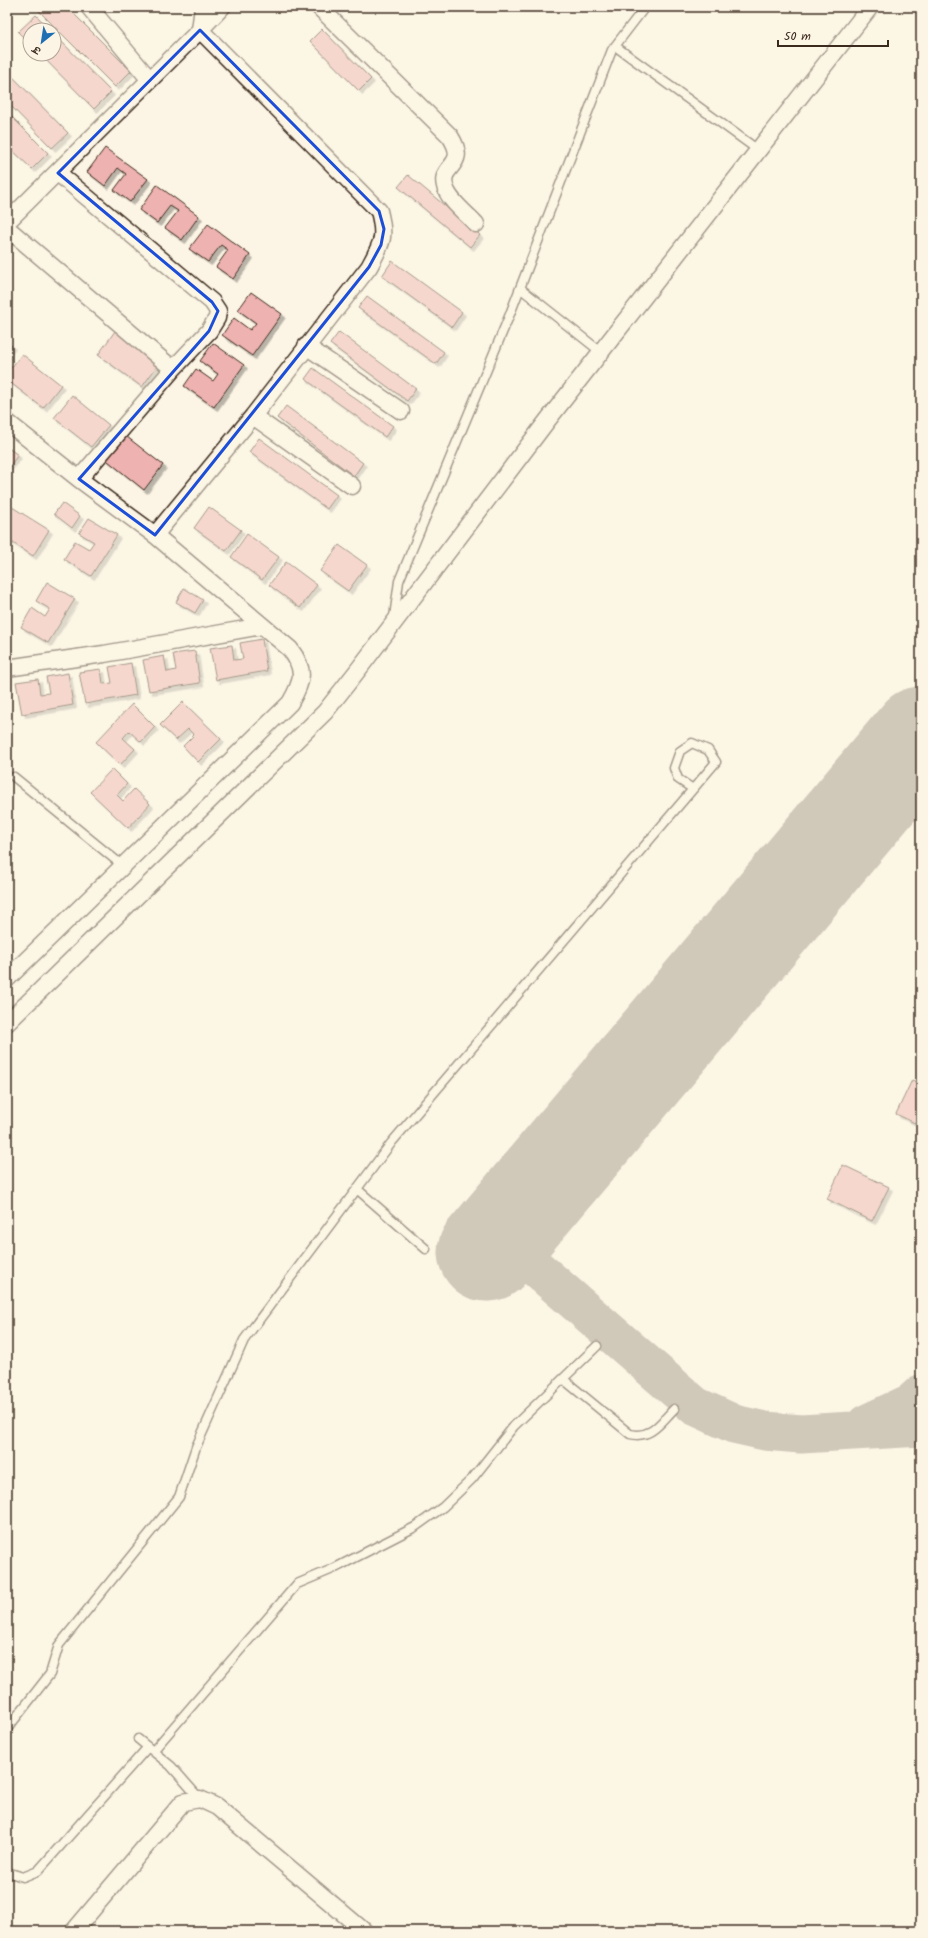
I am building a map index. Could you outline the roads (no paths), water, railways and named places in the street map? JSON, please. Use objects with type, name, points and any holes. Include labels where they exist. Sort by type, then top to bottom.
[{"type":"street","points":[[89,7],[150,80]]},
{"type":"street","points":[[200,30],[203,7]]},
{"type":"street","points":[[7,222],[58,173],[222,7]]},
{"type":"street","points":[[319,7],[450,136],[457,147],[458,152],[444,179],[445,186],[448,194],[476,224]]},
{"type":"street","points":[[7,1023],[325,712],[394,624],[601,352],[870,7]]},
{"type":"street","points":[[155,536],[253,416],[368,267],[381,245],[384,229],[379,211],[200,30]]},
{"type":"street","points":[[58,173],[212,302],[218,311],[217,318],[209,331],[173,369],[79,479]]},
{"type":"street","points":[[7,228],[173,369]]},
{"type":"street","points":[[306,346],[401,411]]},
{"type":"street","points":[[253,416],[352,486]]},
{"type":"street","points":[[7,422],[79,479],[155,536],[290,649],[299,661],[301,673],[297,690],[290,703],[7,979]]},
{"type":"street","points":[[7,668],[104,654],[262,626]]},
{"type":"street","points":[[74,1931],[183,1802],[200,1799],[217,1807],[364,1931]]},
{"type":"lane","points":[[394,624],[399,581],[520,288],[601,76],[615,46],[645,7]]},
{"type":"lane","points":[[615,46],[758,150]]},
{"type":"lane","points":[[520,288],[601,352]]},
{"type":"lane","points":[[7,1729],[50,1674],[59,1645],[179,1497],[196,1447],[244,1340],[392,1142],[694,789],[716,762],[708,750],[692,743],[680,751],[674,768],[678,779],[694,789]]},
{"type":"lane","points":[[14,777],[123,866]]},
{"type":"lane","points":[[356,1189],[426,1249]]},
{"type":"lane","points":[[7,1872],[23,1877],[38,1872],[297,1584],[334,1568],[415,1527],[444,1507],[472,1479],[514,1426],[597,1346]]},
{"type":"lane","points":[[563,1379],[630,1434],[641,1437],[653,1431],[674,1409]]},
{"type":"lane","points":[[138,1739],[171,1766],[200,1799]]}]
